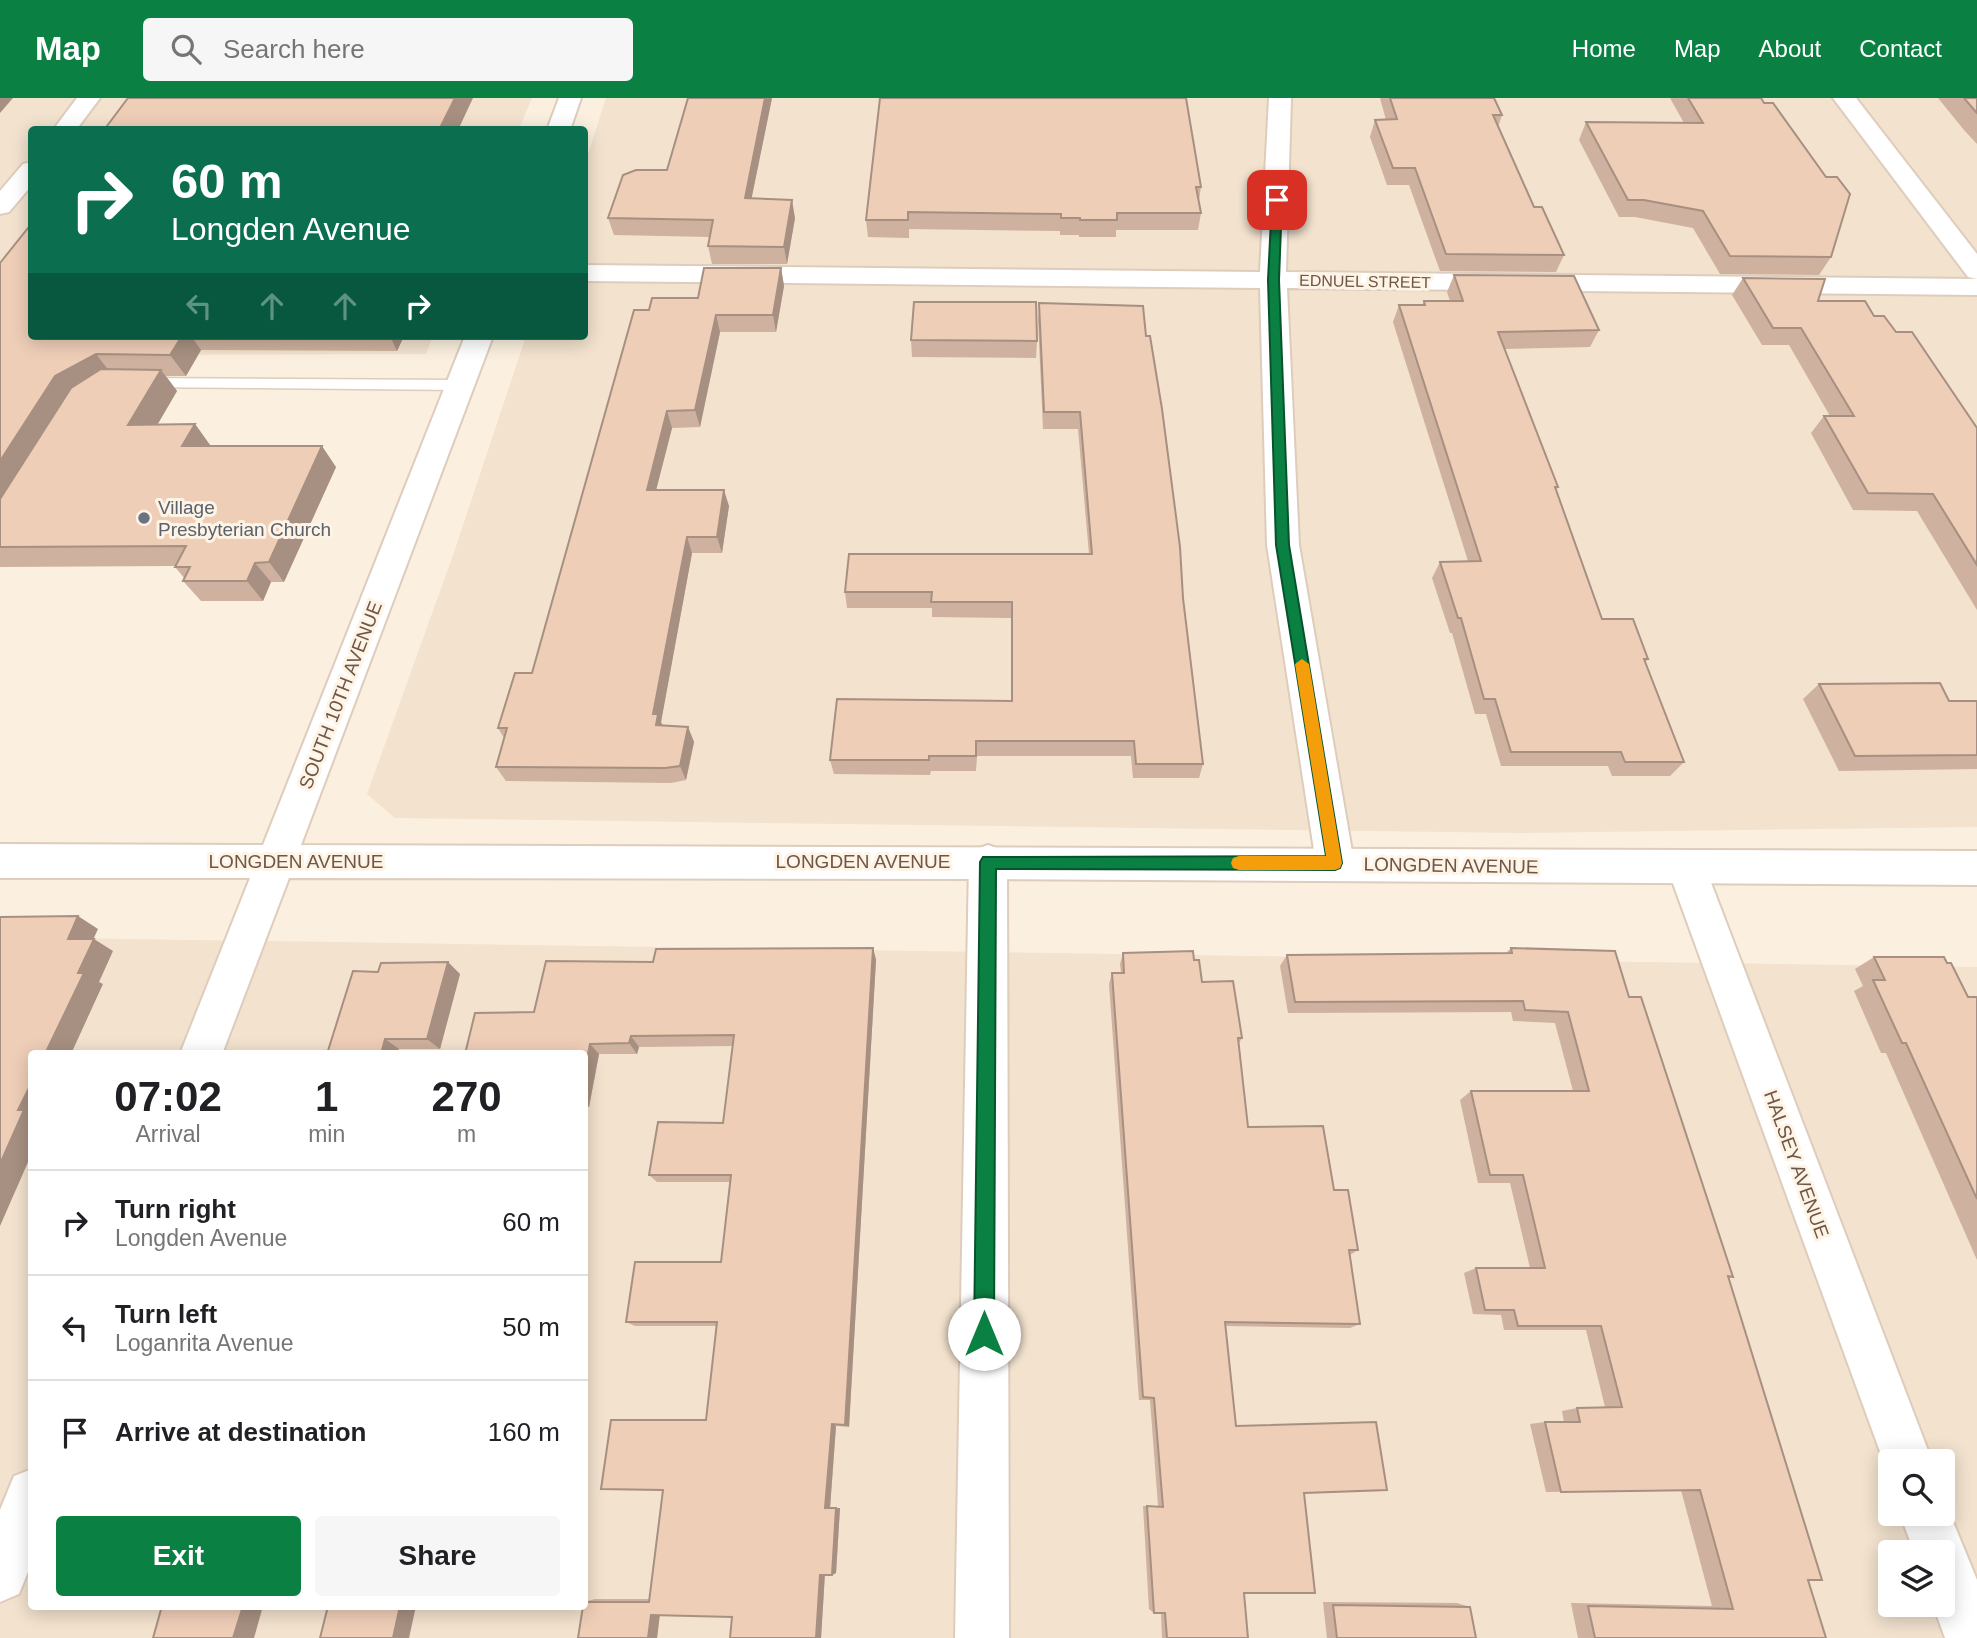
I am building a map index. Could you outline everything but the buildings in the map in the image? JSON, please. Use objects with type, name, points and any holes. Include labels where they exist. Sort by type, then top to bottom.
[{"type":"street","points":[[67,126],[89,98]]},
{"type":"street","points":[[560,126],[570,98]]},
{"type":"street","points":[[1280,98],[1273,280],[1283,545],[1335,863]]},
{"type":"street","points":[[1844,98],[1977,271]]},
{"type":"street","points":[[1,206],[28,174]]},
{"type":"street","name":"EDNUEL STREET","points":[[588,273],[1977,287]]},
{"type":"street","name":"SOUTH 10TH AVENUE","points":[[203,1050],[477,340]]},
{"type":"street","name":"LONGDEN AVENUE","points":[[0,861],[1335,863],[1977,868]]},
{"type":"street","points":[[982,1638],[988,862]]},
{"type":"street","name":"HALSEY AVENUE","points":[[1686,867],[1903,1449]]},
{"type":"street","points":[[0,1576],[28,1504]]},
{"type":"street","points":[[1955,1593],[1972,1638]]},
{"type":"lane","points":[[128,383],[460,385]]},
{"type":"shaded area","points":[[0,98],[532,98],[520,126],[28,126],[28,340],[431,340],[426,354],[97,355],[0,501]]},
{"type":"shaded area","points":[[606,98],[1977,98],[1977,827],[1521,833],[395,818],[367,794],[452,558],[525,340],[588,340],[588,154]]},
{"type":"shaded area","points":[[0,937],[1977,967],[1977,1638],[0,1638]]},
{"type":"slow traffic","points":[[1239,863],[1335,863],[1302,664]]},
{"type":"place","name":"Village Presbyterian Church","points":[[144,518]]},
{"type":"route","points":[[984,1334],[988,862],[1335,863],[1283,545],[1273,280],[1277,200]]}]
